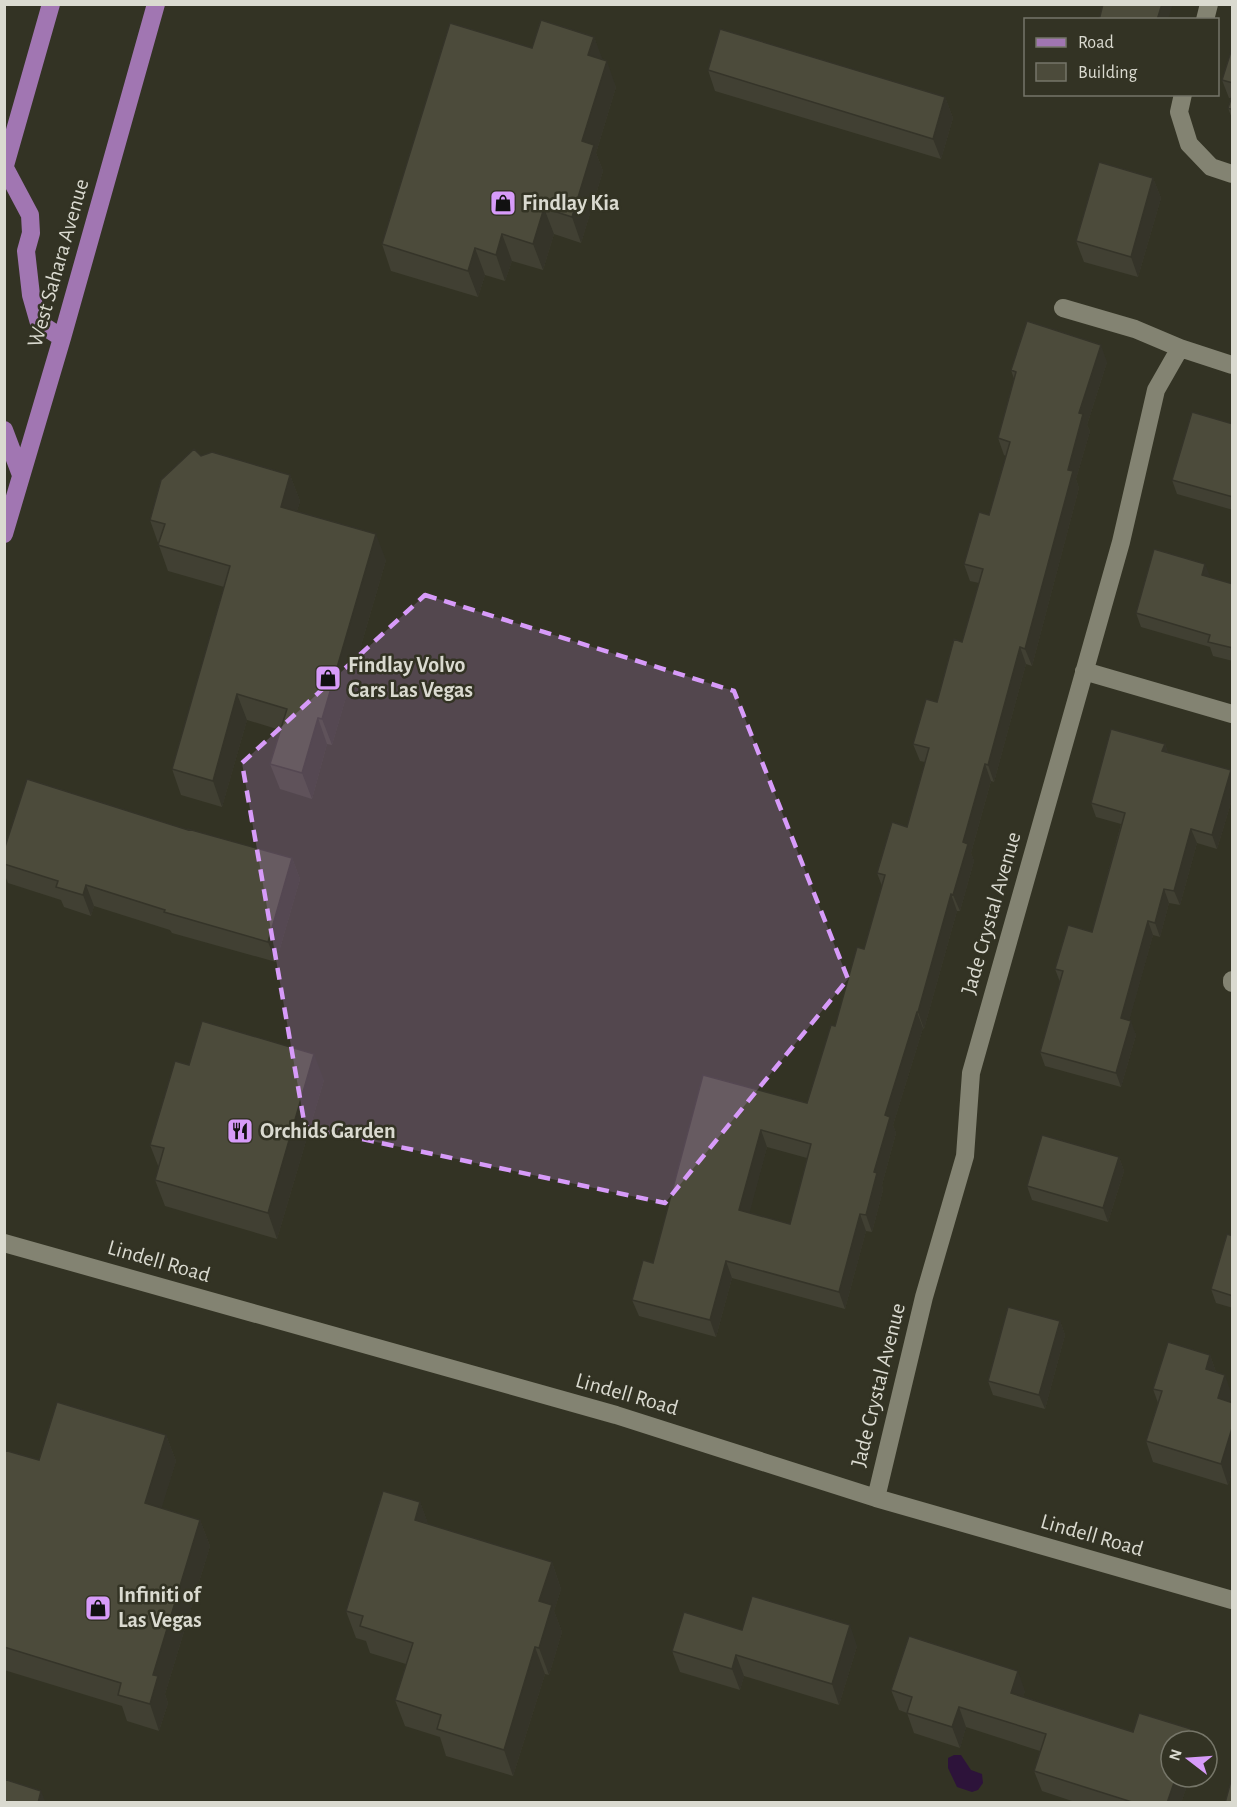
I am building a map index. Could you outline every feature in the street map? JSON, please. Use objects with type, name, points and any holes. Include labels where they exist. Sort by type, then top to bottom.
[{"type":"main road","points":[[51,4],[5,168],[30,215],[31,233],[26,251],[31,295],[39,323],[62,338]]},
{"type":"main road","name":"West Sahara Avenue","points":[[4,534],[156,4]]},
{"type":"main road","points":[[4,430],[21,475]]},
{"type":"street","points":[[1183,96],[1179,111],[1189,144],[1211,167],[1233,174]]},
{"type":"street","points":[[1063,308],[1135,328],[1180,348],[1233,365]]},
{"type":"street","name":"Jade Crystal Avenue","points":[[876,1498],[924,1297],[965,1156],[971,1073],[1120,542],[1156,390],[1180,348]]},
{"type":"street","points":[[1084,671],[1233,714]]},
{"type":"street","name":"Lindell Road","points":[[4,1243],[616,1415],[876,1498],[1233,1600]]},
{"type":"highlighted area","points":[[425,595],[734,691],[848,979],[665,1203],[305,1127],[242,763]]},
{"type":"shaded area","points":[[961,1755],[971,1770],[982,1774],[983,1783],[978,1790],[972,1792],[957,1787],[948,1768],[948,1758]]},
{"type":"building","points":[[1103,4],[1162,4],[1158,18],[1100,18]]},
{"type":"building","name":"Findlay Kia","points":[[541,20],[594,37],[588,55],[607,61],[582,141],[594,145],[572,217],[544,208],[533,244],[502,234],[496,255],[475,248],[468,271],[382,244],[450,23],[532,48]]},
{"type":"building","points":[[720,29],[945,97],[933,139],[708,70]]},
{"type":"building","points":[[1233,45],[1233,83],[1222,80]]},
{"type":"building","points":[[1233,93],[1233,110],[1228,108]]},
{"type":"building","points":[[1099,162],[1153,178],[1131,257],[1076,241]]},
{"type":"building","points":[[1027,321],[1101,345],[1079,413],[1083,414],[1068,470],[1073,471],[1025,649],[1020,647],[988,765],[985,764],[963,842],[968,844],[885,1115],[890,1117],[874,1172],[877,1173],[866,1215],[860,1214],[839,1292],[726,1261],[710,1320],[632,1300],[643,1260],[653,1263],[703,1075],[807,1103],[831,1025],[835,1026],[857,947],[864,949],[885,875],[877,873],[892,822],[907,827],[929,748],[913,744],[926,699],[937,702],[954,639],[962,642],[983,569],[964,564],[979,512],[989,515],[1010,442],[998,438],[1016,372],[1011,370]],"holes":[[[761,1130],[811,1144],[790,1224],[739,1210]]]},
{"type":"building","points":[[1192,412],[1233,424],[1233,497],[1172,480]]},
{"type":"building","name":"Findlay Volvo Cars Las Vegas","points":[[194,449],[201,456],[212,452],[290,475],[281,507],[376,534],[322,719],[318,718],[302,773],[270,764],[287,709],[237,694],[213,781],[172,769],[230,566],[158,545],[165,524],[150,520],[161,480]]},
{"type":"building","points":[[1154,549],[1205,564],[1202,575],[1233,584],[1233,648],[1208,642],[1210,635],[1136,613]]},
{"type":"building","points":[[1111,729],[1165,744],[1162,751],[1231,770],[1212,835],[1191,829],[1174,891],[1164,889],[1155,923],[1148,921],[1121,1018],[1131,1021],[1116,1073],[1040,1052],[1063,971],[1055,969],[1068,925],[1092,932],[1125,813],[1091,803]]},
{"type":"building","points":[[27,779],[188,830],[292,858],[268,942],[164,912],[165,910],[86,885],[83,895],[56,887],[58,881],[4,864],[4,850]]},
{"type":"building","name":"Orchids Garden","points":[[202,1021],[314,1054],[268,1213],[155,1180],[164,1148],[150,1145],[175,1061],[189,1065]]},
{"type":"building","points":[[1042,1135],[1119,1157],[1103,1208],[1027,1186]]},
{"type":"building","points":[[1227,1234],[1233,1236],[1233,1296],[1211,1289]]},
{"type":"building","points":[[1008,1307],[1060,1321],[1039,1395],[988,1381]]},
{"type":"building","points":[[1168,1342],[1210,1355],[1206,1369],[1225,1375],[1218,1398],[1233,1403],[1233,1425],[1221,1464],[1146,1441],[1162,1391],[1153,1389]]},
{"type":"building","name":"Infiniti of Las Vegas","points":[[57,1402],[166,1435],[145,1503],[200,1520],[153,1675],[158,1676],[150,1704],[118,1695],[121,1683],[4,1647],[4,1450],[39,1460]]},
{"type":"building","points":[[383,1491],[420,1502],[415,1520],[552,1562],[539,1601],[552,1605],[539,1648],[535,1647],[504,1750],[437,1729],[441,1715],[395,1700],[413,1643],[360,1626],[363,1616],[346,1611]]},
{"type":"building","points":[[752,1596],[850,1625],[832,1684],[736,1655],[732,1669],[672,1651],[684,1612],[742,1630]]},
{"type":"building","points":[[909,1636],[1018,1671],[1011,1693],[1133,1732],[1139,1713],[1191,1729],[1159,1729],[1159,1789],[1172,1789],[1167,1803],[1135,1803],[1034,1771],[1046,1734],[959,1707],[952,1727],[907,1713],[912,1697],[891,1690]]},
{"type":"building","points":[[1232,1777],[1233,1803],[1225,1803]]},
{"type":"building","points":[[4,1779],[41,1791],[38,1803],[4,1803]]},
{"type":"place","name":"Findlay Kia","points":[[503,203]]},
{"type":"place","name":"Findlay Volvo Cars Las Vegas","points":[[328,678]]},
{"type":"place","name":"Orchids Garden","points":[[240,1131]]},
{"type":"place","name":"Infiniti of Las Vegas","points":[[98,1608]]}]
